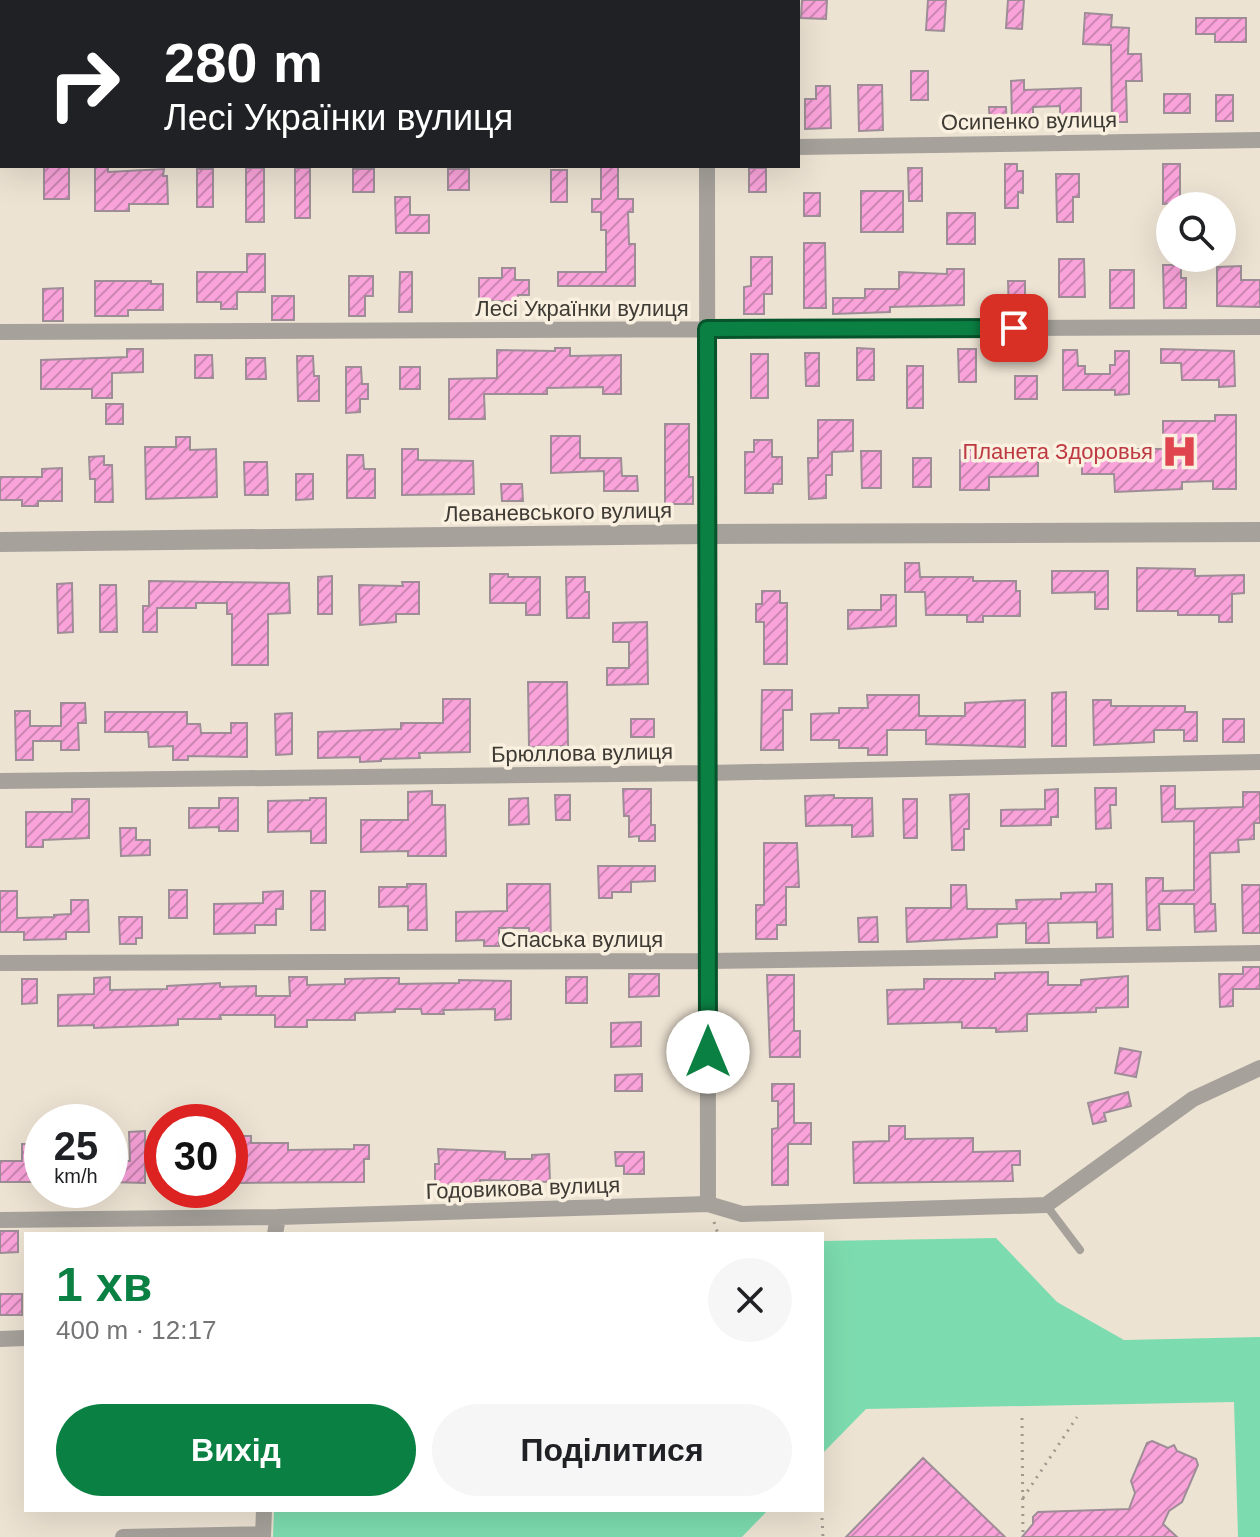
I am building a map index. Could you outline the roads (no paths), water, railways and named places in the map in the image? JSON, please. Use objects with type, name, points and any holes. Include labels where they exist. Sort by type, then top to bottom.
[{"type":"street","name":"Осипенко вулиця","points":[[800,147],[1260,140]]},
{"type":"street","points":[[707,168],[708,1204]]},
{"type":"street","name":"Лесі Українки вулиця","points":[[0,332],[1260,327]]},
{"type":"street","name":"Леваневського вулиця","points":[[0,542],[1260,532]]},
{"type":"street","name":"Брюллова вулиця","points":[[0,781],[707,773],[1260,762]]},
{"type":"street","name":"Спаська вулиця","points":[[0,963],[708,961],[1260,953]]},
{"type":"street","points":[[1046,1205],[1193,1099],[1260,1068]]},
{"type":"street","name":"Годовикова вулиця","points":[[0,1220],[276,1226],[708,1204],[742,1214],[1046,1205]]},
{"type":"street","points":[[0,1339],[24,1338]]},
{"type":"street","points":[[123,1537],[263,1536],[264,1512]]},
{"type":"lane","points":[[1046,1205],[1080,1250]]},
{"type":"place","name":"Планета Здоровья","points":[[1179,451]]}]
